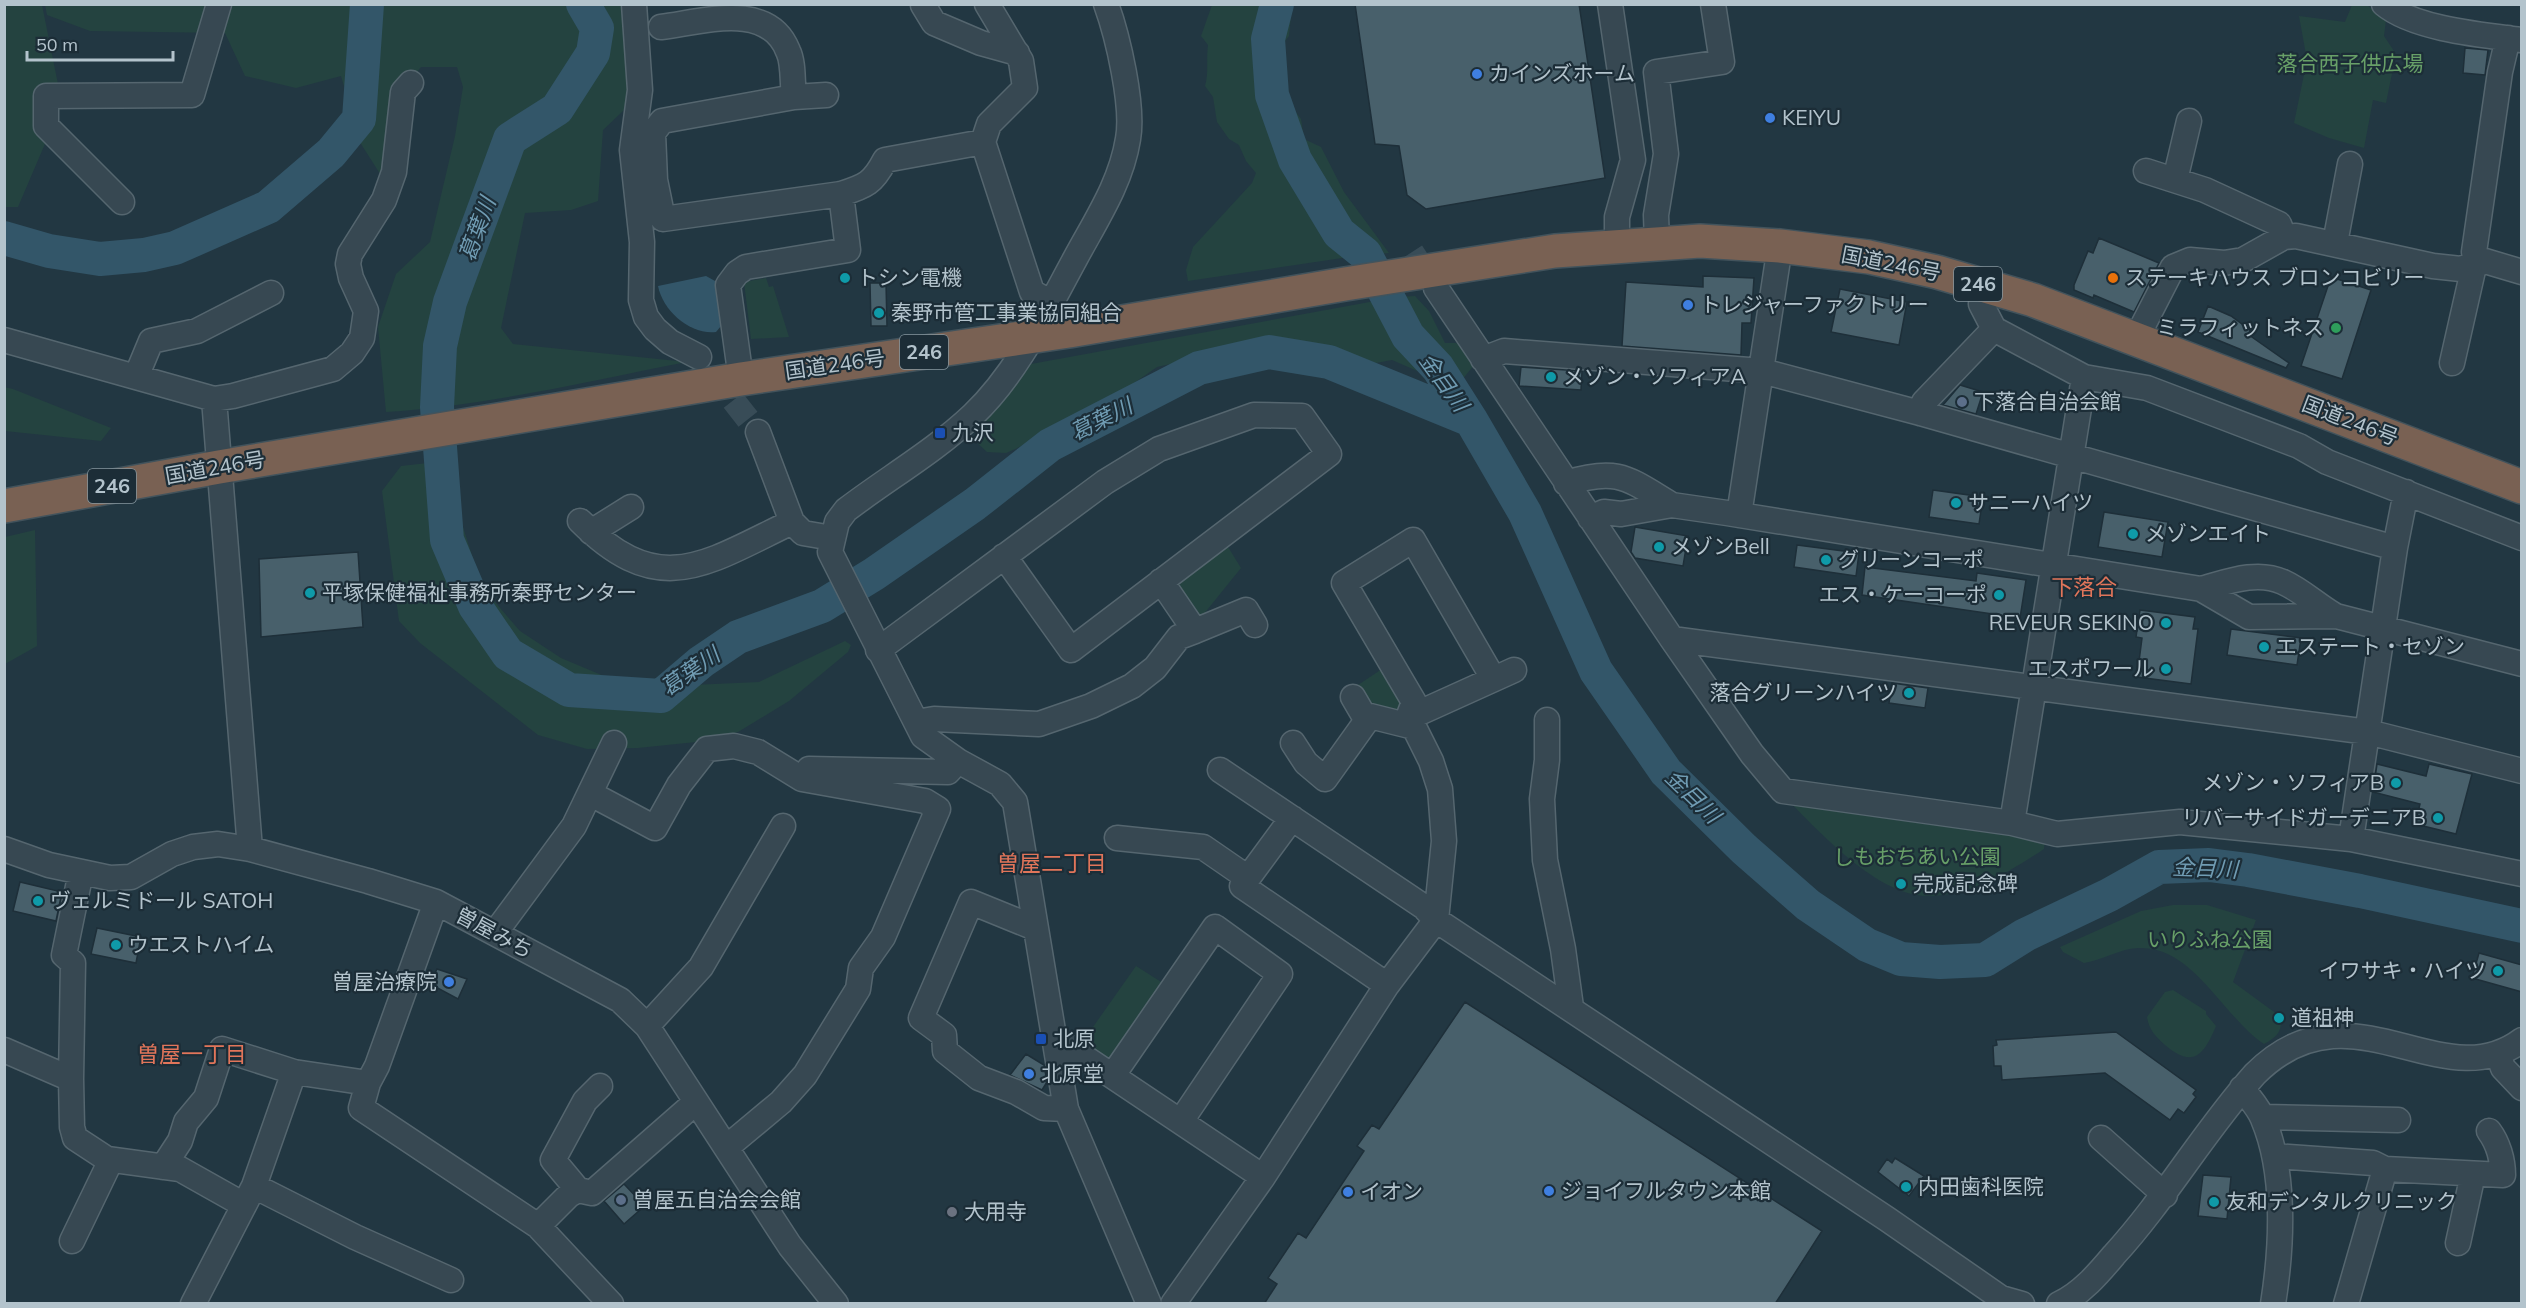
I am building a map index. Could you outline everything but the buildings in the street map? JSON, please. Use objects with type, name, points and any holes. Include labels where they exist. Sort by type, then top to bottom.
[{"type":"highway","name":"国道246号","points":[[4,506],[219,467],[504,421],[741,379],[1033,336],[1555,251],[1700,241],[1780,246],[1869,257],[1937,272],[2033,300],[2522,487]]},
{"type":"street","points":[[122,202],[46,126],[46,96],[192,95],[219,4]]},
{"type":"street","points":[[634,4],[640,90],[632,150],[663,219],[842,194],[863,187],[876,178],[885,160],[983,142]]},
{"type":"street","points":[[987,4],[1021,61],[1024,88],[989,124],[983,142],[1032,292],[1051,303]]},
{"type":"street","points":[[1106,4],[1128,100],[1129,137],[1118,179],[1033,336],[974,414],[899,474],[846,510],[837,522],[830,552],[923,736],[958,761],[1000,784],[1015,802],[1066,1109],[1087,1171],[1149,1304]]},
{"type":"street","points":[[1610,4],[1633,160],[1617,217],[1617,245]]},
{"type":"street","points":[[1657,243],[1656,214],[1665,165],[1665,142],[1656,72],[1722,62],[1713,4]]},
{"type":"street","points":[[2384,4],[2391,10],[2433,25],[2515,39],[2500,72],[2474,252],[2476,265],[2452,363]]},
{"type":"street","points":[[923,5],[934,22],[981,43],[1017,53]]},
{"type":"street","points":[[661,27],[742,17],[762,22],[775,31],[789,51],[794,98]]},
{"type":"street","points":[[4,340],[214,399],[333,369],[352,353],[362,338],[366,311],[351,278],[348,264],[350,254],[372,222],[390,181],[398,141],[403,92],[411,82]]},
{"type":"street","points":[[699,357],[670,342],[646,317],[639,280],[646,181],[653,134],[662,121],[826,94]]},
{"type":"street","points":[[2175,180],[2188,121]]},
{"type":"street","points":[[1631,147],[1665,142]]},
{"type":"street","points":[[2335,243],[2350,164]]},
{"type":"street","points":[[2146,171],[2205,190],[2279,224],[2284,237]]},
{"type":"street","points":[[741,379],[728,285],[736,273],[746,267],[848,250],[842,194]]},
{"type":"street","points":[[2136,339],[2173,267],[2190,260],[2224,263],[2243,260],[2284,237],[2296,236],[2335,243],[2433,266],[2462,269],[2485,261],[2522,272]]},
{"type":"street","points":[[1739,515],[1780,246]]},
{"type":"street","points":[[1436,288],[1672,639],[1752,754],[1783,791],[2012,823],[2056,834],[2180,822],[2351,839],[2522,874]]},
{"type":"street","points":[[136,377],[151,341],[170,328],[197,331],[271,293]]},
{"type":"street","points":[[1981,304],[1994,329],[2084,377],[2147,388],[2299,446],[2327,462],[2522,538]]},
{"type":"street","points":[[1920,413],[1924,402],[1994,329]]},
{"type":"street","points":[[1483,359],[1504,351],[1762,371],[1920,413],[2395,548]]},
{"type":"street","points":[[2012,823],[2084,377]]},
{"type":"street","points":[[214,399],[250,849]]},
{"type":"street","points":[[874,642],[1004,556],[1105,482],[1159,449],[1254,415],[1302,416],[1329,454],[1071,650],[1004,556]]},
{"type":"street","points":[[758,432],[792,522],[803,533],[832,538]]},
{"type":"street","points":[[1566,483],[1593,474],[1625,477],[1671,505]]},
{"type":"street","points":[[2351,839],[2395,548],[2406,492]]},
{"type":"street","points":[[1590,518],[1604,512],[1621,514],[1671,505],[2054,564],[2201,589],[2249,616],[2336,616],[2522,664]]},
{"type":"street","points":[[631,507],[586,527],[625,558],[658,568],[699,566],[792,522]]},
{"type":"street","points":[[1173,1304],[1263,1178],[1387,985],[1436,920],[1444,841],[1440,789],[1431,761],[1411,722],[1414,702],[1344,583],[1413,540],[1504,674],[1411,722],[1371,716],[1325,779],[1306,763],[1293,743]]},
{"type":"street","points":[[2201,589],[2248,577],[2268,577],[2283,582],[2336,616]]},
{"type":"street","points":[[1161,582],[1195,631]]},
{"type":"street","points":[[916,722],[934,719],[1039,724],[1091,706],[1132,686],[1155,668],[1179,637],[1246,610],[1255,625]]},
{"type":"street","points":[[1672,639],[2368,732],[2522,771]]},
{"type":"street","points":[[1353,697],[1367,721]]},
{"type":"street","points":[[1547,720],[1547,760],[1542,799],[1545,860],[1563,949],[1570,1007]]},
{"type":"street","points":[[495,933],[560,846],[591,794],[614,743]]},
{"type":"street","points":[[591,794],[655,828],[679,785],[707,749],[734,746],[758,752],[802,779],[925,801],[938,809],[883,937],[861,968],[858,989],[805,1075],[781,1102],[727,1147]]},
{"type":"street","points":[[786,769],[948,772],[958,761]]},
{"type":"street","points":[[1220,770],[1424,907],[1436,920],[1570,1007],[2001,1298],[2022,1304]]},
{"type":"street","points":[[1292,818],[1242,886],[1387,985]]},
{"type":"street","points":[[647,1026],[702,967],[783,826]]},
{"type":"street","points":[[1117,838],[1143,831],[1203,847],[1248,878]]},
{"type":"street","name":"曽屋みち","points":[[4,849],[81,873],[110,878],[131,877],[172,854],[193,847],[218,844],[250,849],[436,902],[620,1000],[647,1026],[790,1246],[836,1304]]},
{"type":"street","points":[[81,873],[64,955],[73,963],[71,1079],[72,1128],[75,1138],[111,1160],[180,1169],[355,1237],[452,1280]]},
{"type":"street","points":[[436,902],[377,1066],[368,1083],[361,1108],[538,1226],[611,1304]]},
{"type":"street","points":[[1035,928],[971,902],[921,1018],[944,1035],[945,1051],[979,1078],[1016,1092],[1044,1108],[1066,1109]]},
{"type":"street","points":[[1113,1075],[1215,927],[1280,974],[1181,1121]]},
{"type":"street","points":[[2060,1304],[2099,1272],[2148,1218],[2242,1088],[2268,1061],[2294,1044],[2322,1036],[2358,1035],[2427,1053],[2461,1057],[2498,1053],[2522,1040]]},
{"type":"street","points":[[1054,1037],[1263,1178]]},
{"type":"street","points":[[163,1167],[180,1141],[186,1122],[206,1098],[222,1049],[294,1072],[368,1083]]},
{"type":"street","points":[[4,1050],[71,1079]]},
{"type":"street","points":[[2498,1053],[2503,1068],[2522,1088]]},
{"type":"street","points":[[193,1304],[249,1195],[294,1072]]},
{"type":"street","points":[[600,1086],[585,1101],[553,1160],[578,1190],[592,1193],[696,1102]]},
{"type":"street","points":[[2242,1088],[2263,1117],[2276,1156],[2281,1242],[2273,1304]]},
{"type":"street","points":[[2263,1117],[2398,1120]]},
{"type":"street","points":[[2276,1156],[2373,1163],[2385,1169],[2503,1175],[2503,1165],[2495,1139],[2488,1131]]},
{"type":"street","points":[[2101,1138],[2165,1195]]},
{"type":"street","points":[[72,1241],[111,1160]]},
{"type":"street","points":[[2346,1304],[2385,1169]]},
{"type":"street","points":[[2458,1243],[2473,1174]]},
{"type":"street","points":[[538,1226],[569,1195],[578,1190]]},
{"type":"green space","points":[[4,5],[42,5],[62,104],[18,207],[5,207]]},
{"type":"green space","points":[[45,5],[621,5],[632,80],[624,110],[603,130],[598,201],[571,210],[525,213],[501,328],[513,344],[687,362],[500,399],[386,412],[378,327],[396,274],[430,242],[455,136],[463,87],[457,67],[421,67],[396,99],[384,180],[361,144],[341,76],[296,88],[245,76],[225,33],[90,31],[47,15]]},
{"type":"green space","points":[[1212,5],[1292,5],[1289,36],[1279,49],[1291,106],[1301,119],[1304,139],[1321,147],[1344,192],[1389,253],[1188,281],[1186,270],[1193,247],[1252,183],[1256,173],[1246,161],[1239,145],[1229,139],[1217,122],[1213,97],[1205,86],[1208,45],[1201,36]]},
{"type":"green space","name":"落合西子供広場","points":[[2352,5],[2367,5],[2386,20],[2384,36],[2396,54],[2386,103],[2373,100],[2364,148],[2329,138],[2294,123],[2307,60],[2299,16],[2345,22]]},
{"type":"green space","points":[[766,278],[769,287],[773,286],[789,337],[751,339],[744,282]]},
{"type":"green space","points":[[1415,296],[1429,311],[1445,343],[1456,343],[1473,352],[1474,365],[1462,380],[1445,383],[1392,360],[1376,363],[1309,343],[1260,344],[1157,367],[1101,406],[1062,428],[1006,453],[987,452],[973,439],[983,421],[1031,364],[1397,297]]},
{"type":"green space","points":[[4,387],[111,428],[101,441],[5,431]]},
{"type":"green space","points":[[437,462],[447,477],[477,571],[488,594],[520,631],[561,658],[611,679],[692,685],[759,682],[845,641],[851,645],[848,652],[789,701],[738,732],[696,742],[638,748],[587,749],[538,735],[420,643],[399,621],[382,491],[401,466]]},
{"type":"green space","points":[[35,530],[37,646],[5,664],[5,537]]},
{"type":"green space","points":[[1225,542],[1241,568],[1199,620],[1174,589],[1175,579]]},
{"type":"green space","points":[[1385,667],[1406,702],[1403,710],[1393,716],[1373,704],[1368,708],[1355,687]]},
{"type":"green space","name":"しもおちあい公園","points":[[1787,799],[2045,836],[2044,849],[2003,874],[1958,892],[1927,896],[1908,893],[1869,874],[1833,844]]},
{"type":"green space","name":"いりふね公園","points":[[2173,905],[2207,905],[2256,920],[2233,982],[2281,1017],[2281,1027],[2272,1039],[2264,1044],[2249,1032],[2191,970],[2175,958],[2158,950],[2131,949],[2084,963],[2063,952],[2060,947],[2141,911]]},
{"type":"green space","points":[[1136,966],[1166,985],[1116,1060],[1106,1062],[1081,1044]]},
{"type":"green space","points":[[2173,990],[2206,1011],[2216,1026],[2202,1051],[2190,1057],[2183,1056],[2165,1045],[2149,1026],[2147,1017],[2165,992]]},
{"type":"water","points":[[706,276],[715,281],[721,326],[716,332],[697,330],[679,320],[666,304],[658,286]]},
{"type":"waterway","name":"葛葉川","points":[[4,238],[49,251],[100,259],[144,255],[175,248],[268,207],[331,153],[359,119],[367,4]]},
{"type":"waterway","name":"葛葉川","points":[[583,4],[597,28],[593,53],[557,109],[510,139],[450,302],[440,346],[437,407],[447,540],[475,606],[508,654],[569,690],[661,696],[701,662],[738,637],[822,606],[874,574],[975,504],[1050,445],[1199,368],[1269,352],[1329,362],[1471,420]]},
{"type":"waterway","name":"金目川","points":[[1277,4],[1268,39],[1272,95],[1295,160],[1339,233],[1365,254],[1408,336],[1438,368],[1471,420],[1525,513],[1596,671],[1666,772],[1744,849],[1808,905],[1867,945],[1901,959],[1940,962],[1985,960],[2025,935],[2109,895],[2159,867],[2209,865],[2248,870],[2360,891],[2522,926]]},
{"type":"tunnel","points":[[1412,252],[1433,284]]},
{"type":"tunnel","points":[[711,372],[758,432]]},
{"type":"place","name":"カインズホーム","points":[[1477,74]]},
{"type":"place","name":"KEIYU","points":[[1770,118]]},
{"type":"place","name":"トシン電機","points":[[845,278]]},
{"type":"place","name":"ステーキハウス ブロンコビリー","points":[[2113,278]]},
{"type":"place","name":"トレジャーファクトリー","points":[[1688,305]]},
{"type":"place","name":"秦野市管工事業協同組合","points":[[879,313]]},
{"type":"place","name":"ミラフィットネス","points":[[2336,328]]},
{"type":"place","name":"メゾン・ソフィアA","points":[[1551,377]]},
{"type":"place","name":"下落合自治会館","points":[[1962,402]]},
{"type":"place","name":"九沢","points":[[940,433]]},
{"type":"place","name":"サニーハイツ","points":[[1956,503]]},
{"type":"place","name":"メゾンエイト","points":[[2133,534]]},
{"type":"place","name":"メゾンBell","points":[[1659,547]]},
{"type":"place","name":"グリーンコーポ","points":[[1826,560]]},
{"type":"place","name":"平塚保健福祉事務所秦野センター","points":[[310,593]]},
{"type":"place","name":"エス・ケーコーポ","points":[[1999,595]]},
{"type":"place","name":"REVEUR SEKINO","points":[[2166,623]]},
{"type":"place","name":"エステート・セゾン","points":[[2264,647]]},
{"type":"place","name":"エスポワール","points":[[2166,669]]},
{"type":"place","name":"落合グリーンハイツ","points":[[1909,693]]},
{"type":"place","name":"メゾン・ソフィアB","points":[[2396,783]]},
{"type":"place","name":"リバーサイドガーデニアB","points":[[2438,818]]},
{"type":"place","name":"完成記念碑","points":[[1901,884]]},
{"type":"place","name":"ヴェルミドール SATOH","points":[[38,901]]},
{"type":"place","name":"ウエストハイム","points":[[116,945]]},
{"type":"place","name":"イワサキ・ハイツ","points":[[2498,971]]},
{"type":"place","name":"曽屋治療院","points":[[449,982]]},
{"type":"place","name":"道祖神","points":[[2279,1018]]},
{"type":"place","name":"北原","points":[[1041,1039]]},
{"type":"place","name":"北原堂","points":[[1029,1074]]},
{"type":"place","name":"内田歯科医院","points":[[1906,1187]]},
{"type":"place","name":"ジョイフルタウン本館","points":[[1549,1191]]},
{"type":"place","name":"イオン","points":[[1348,1192]]},
{"type":"place","name":"曽屋五自治会会館","points":[[621,1200]]},
{"type":"place","name":"友和デンタルクリニック","points":[[2214,1202]]},
{"type":"place","name":"大用寺","points":[[952,1212]]},
{"type":"district","name":"下落合","points":[[2084,587]]},
{"type":"district","name":"曽屋二丁目","points":[[1052,863]]},
{"type":"district","name":"曽屋一丁目","points":[[192,1054]]}]
